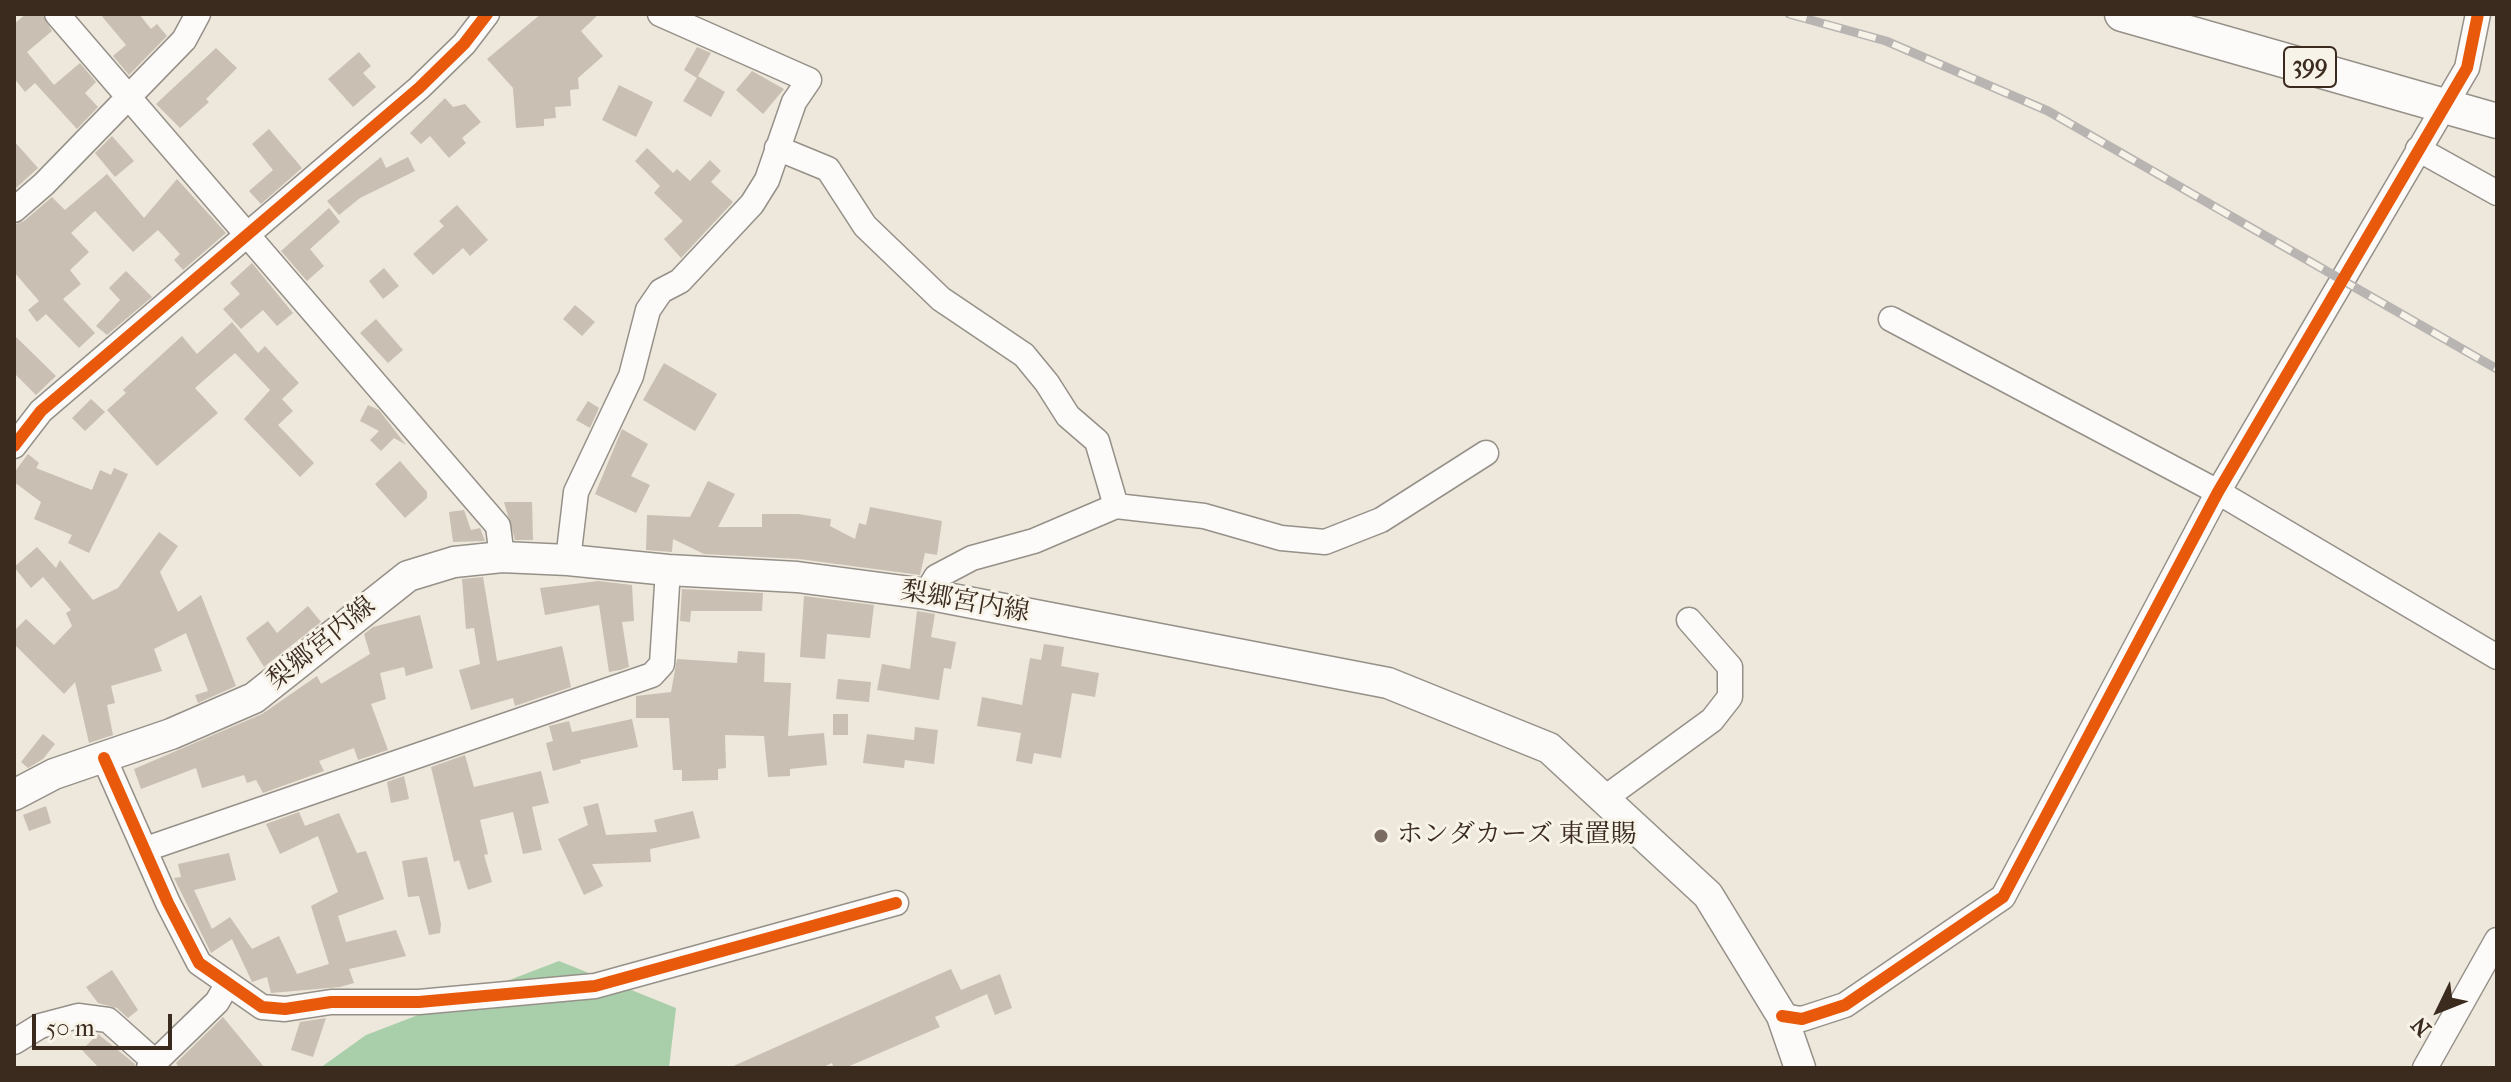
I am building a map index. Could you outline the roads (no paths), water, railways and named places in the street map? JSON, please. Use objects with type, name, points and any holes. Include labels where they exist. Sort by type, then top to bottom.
[{"type":"highway","name":"399","points":[[2122,14],[2497,121]]},
{"type":"main road","name":"梨郷宮内線","points":[[14,795],[54,774],[219,715],[254,698],[408,576],[454,562],[502,557],[568,560],[668,570],[797,577],[926,594],[1388,683],[1549,748],[1708,895],[1782,1016],[1795,1066]]},
{"type":"street","points":[[57,14],[498,526],[502,557]]},
{"type":"street","points":[[14,210],[184,40],[198,14]]},
{"type":"street","points":[[14,446],[41,411],[419,88],[464,44],[487,14]]},
{"type":"street","points":[[568,560],[576,492],[631,376],[648,310],[661,291],[680,281],[752,204],[767,180],[794,102],[809,80],[660,14]]},
{"type":"street","points":[[1782,1016],[1802,1019],[1845,1005],[2003,897],[2218,492],[2467,68],[2478,14]]},
{"type":"street","points":[[777,148],[828,169],[865,226],[941,299],[1024,355],[1068,416],[1097,441],[1116,506]]},
{"type":"street","points":[[2418,149],[2497,193]]},
{"type":"street","points":[[1891,319],[2218,492],[2497,657]]},
{"type":"street","points":[[926,594],[936,577],[972,558],[1034,541],[1116,506],[1204,516],[1281,538],[1325,542],[1381,520],[1486,453]]},
{"type":"street","points":[[146,849],[652,675],[662,664],[668,570]]},
{"type":"street","points":[[1605,798],[1712,720],[1730,697],[1730,667],[1689,620]]},
{"type":"street","points":[[104,758],[168,903],[199,963],[262,1007],[285,1009],[331,1002],[419,1002],[595,986],[896,903]]},
{"type":"street","points":[[2425,1068],[2497,940]]},
{"type":"street","points":[[14,1042],[40,1026],[78,1016],[108,1020],[152,1064],[217,1002],[227,985]]},
{"type":"railway","points":[[1789,14],[1886,41],[2048,111],[2497,369]]},
{"type":"place","name":"ホンダカーズ 東置賜","points":[[1381,836]]}]
